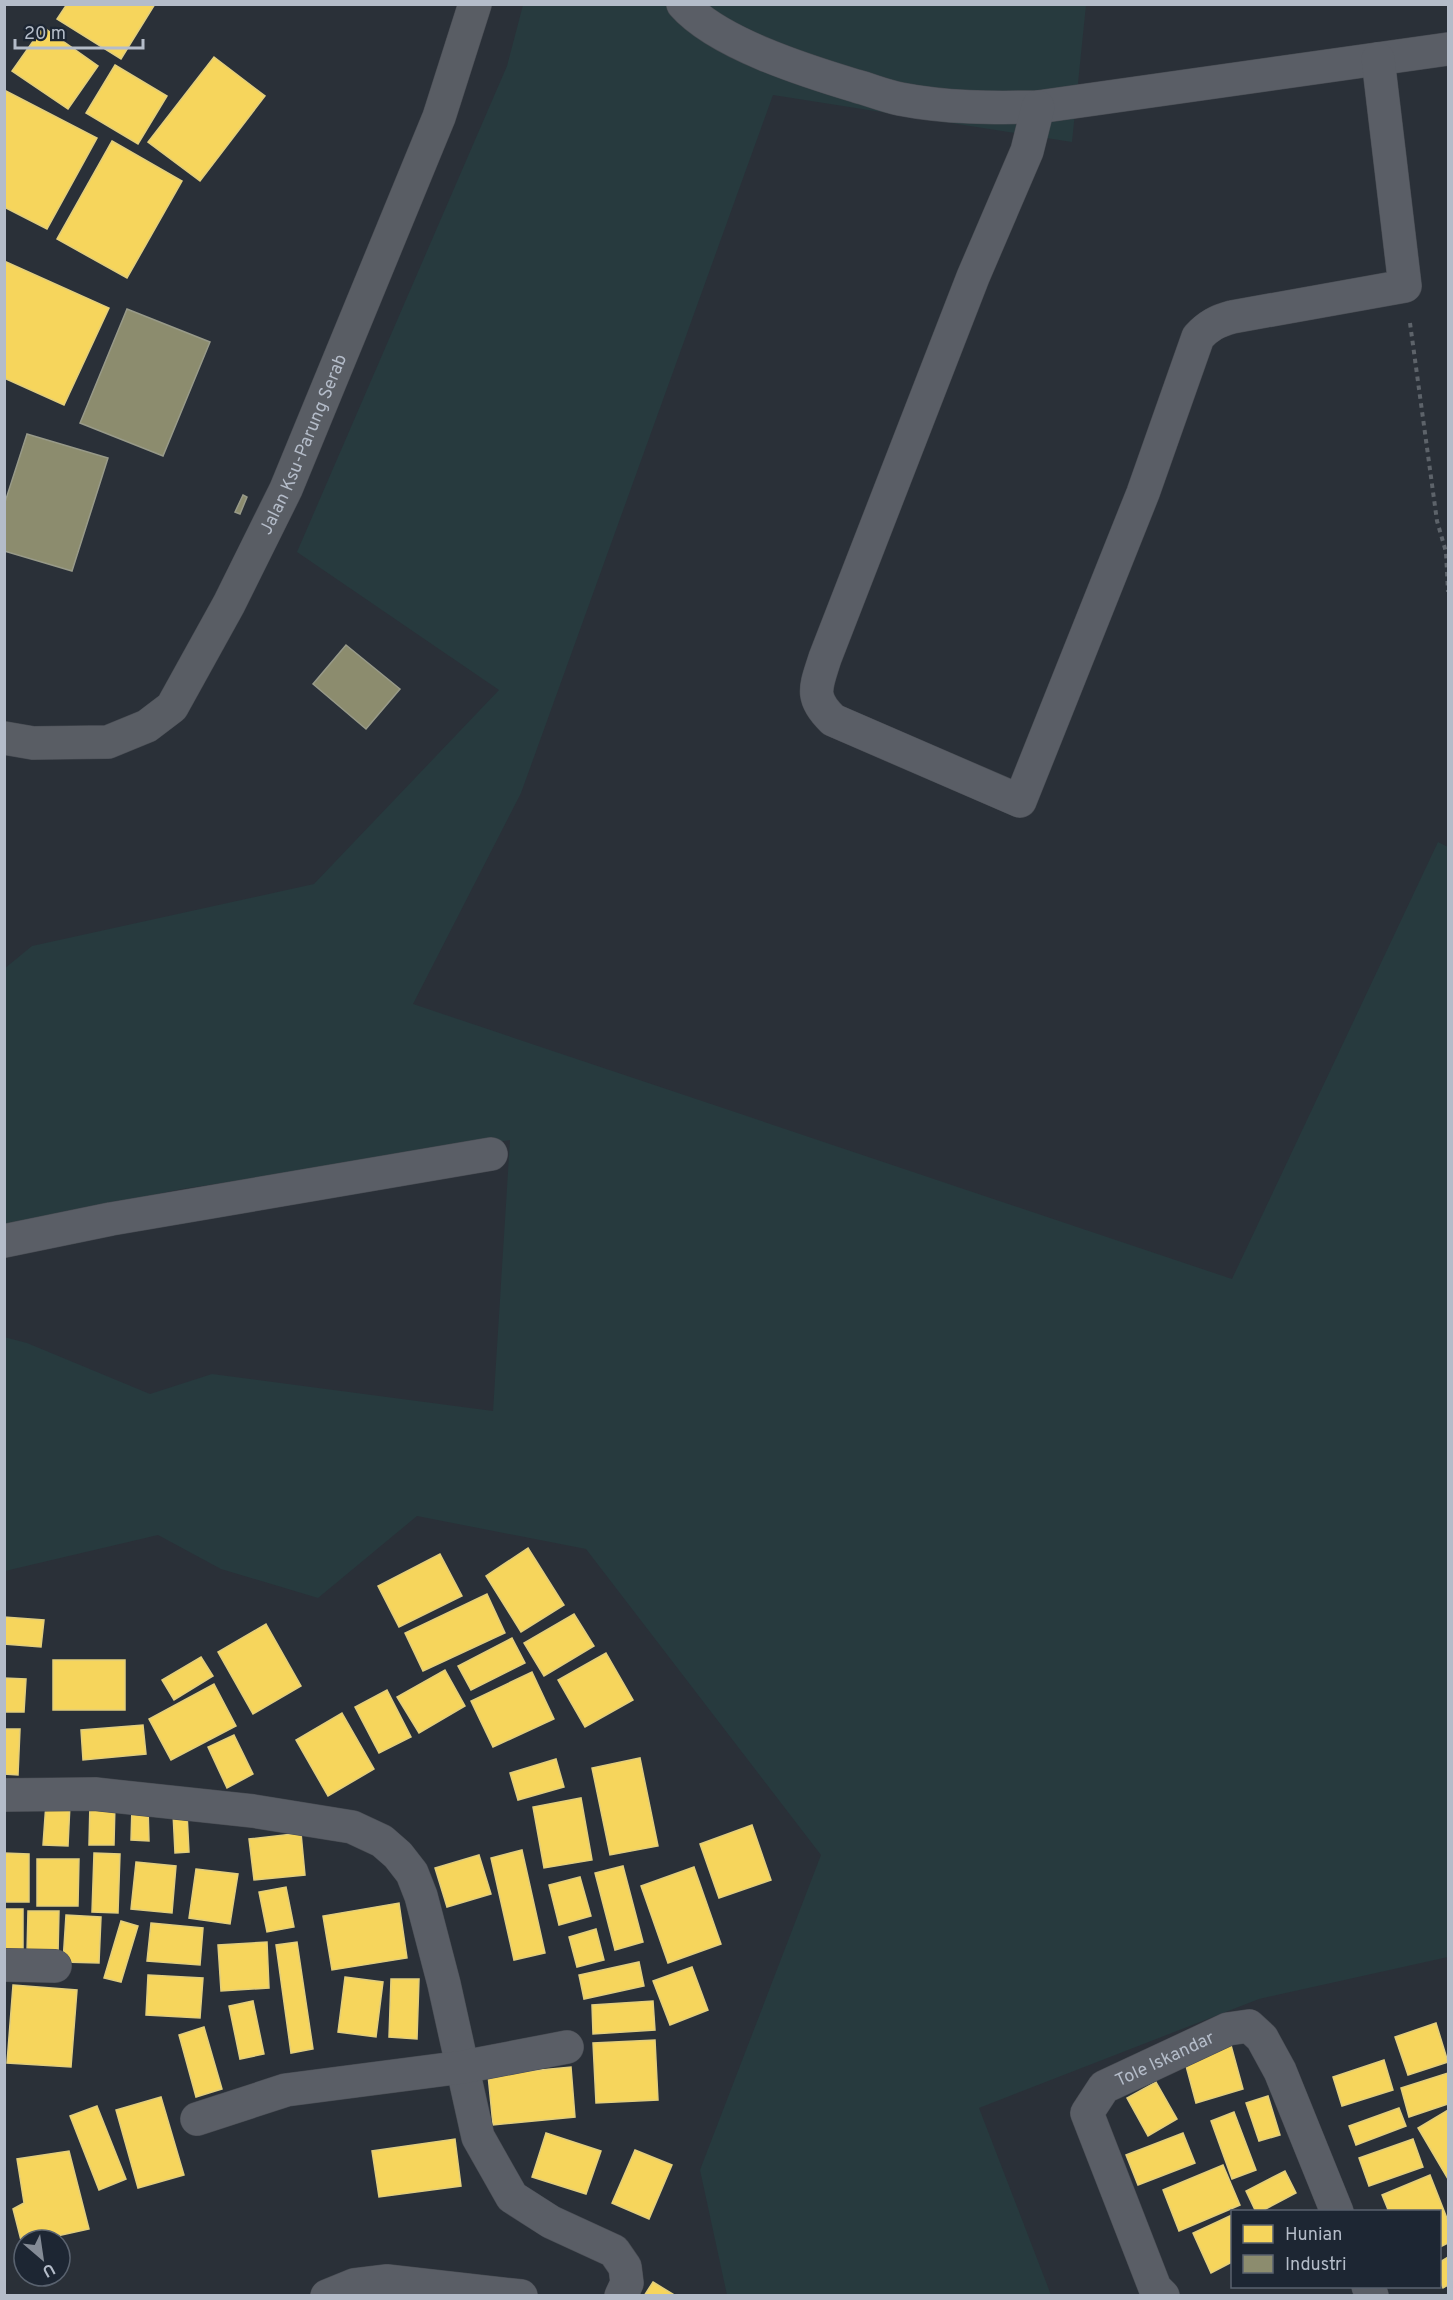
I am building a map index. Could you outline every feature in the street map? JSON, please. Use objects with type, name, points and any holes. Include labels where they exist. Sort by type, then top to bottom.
[{"type":"street","name":"Jalan Ksu-Parung Serab","points":[[4,738],[33,743],[108,742],[147,726],[172,706],[229,604],[286,489],[439,117],[475,4]]},
{"type":"street","points":[[682,4],[706,25],[762,53],[822,75],[898,99],[973,108],[1038,107],[1449,49]]},
{"type":"street","points":[[1038,107],[1027,151],[973,277],[825,658],[816,691],[817,701],[822,710],[833,720],[1020,801],[1143,493],[1198,337],[1216,321],[1232,317],[1405,286],[1377,59]]},
{"type":"street","points":[[4,1241],[111,1219],[491,1154]]},
{"type":"street","points":[[4,1795],[95,1794],[253,1811],[352,1827],[382,1841],[412,1873],[421,1896],[478,2137],[512,2197],[551,2222],[614,2251],[626,2267],[627,2283],[621,2295]]},
{"type":"street","points":[[4,1965],[55,1966]]},
{"type":"street","name":"Tole Iskandar","points":[[1163,2295],[1155,2288],[1087,2113],[1104,2087],[1228,2029],[1249,2026],[1262,2038],[1280,2071],[1337,2210]]},
{"type":"street","points":[[197,2119],[286,2090],[463,2067],[567,2047]]},
{"type":"street","points":[[327,2295],[354,2285],[387,2281],[521,2295]]},
{"type":"path","points":[[1405,286],[1437,521],[1446,552],[1448,592]]},
{"type":"green space","points":[[523,5],[1086,5],[1072,142],[773,95],[521,793],[413,1004],[1232,1279],[1438,842],[1448,847],[1448,1957],[1259,1999],[979,2108],[1051,2295],[727,2295],[700,2170],[821,1855],[586,1549],[417,1516],[318,1598],[221,1569],[158,1535],[5,1571],[4,1337],[27,1343],[150,1394],[212,1374],[493,1411],[510,1140],[182,1189],[5,1226],[4,969],[32,946],[314,884],[499,690],[297,552],[507,66]]},
{"type":"building: Hunian","points":[[67,4],[155,4],[121,59],[57,19]]},
{"type":"building: Hunian","points":[[43,27],[98,66],[68,109],[12,71]]},
{"type":"building: Hunian","points":[[214,57],[265,96],[200,181],[148,142]]},
{"type":"building: Hunian","points":[[115,65],[167,96],[138,144],[86,113]]},
{"type":"building: Hunian","points":[[4,90],[97,138],[47,229],[4,207]]},
{"type":"building: Hunian","points":[[112,141],[182,181],[127,278],[57,239]]},
{"type":"building: Hunian","points":[[4,261],[109,308],[64,405],[4,378]]},
{"type":"building: Hunian","points":[[528,1548],[564,1605],[521,1632],[486,1576]]},
{"type":"building: Hunian","points":[[440,1554],[462,1596],[399,1627],[378,1586]]},
{"type":"building: Hunian","points":[[487,1594],[505,1633],[423,1671],[405,1633]]},
{"type":"building: Hunian","points":[[574,1614],[594,1646],[544,1676],[524,1643]]},
{"type":"building: Hunian","points":[[4,1617],[44,1620],[41,1647],[4,1644]]},
{"type":"building: Hunian","points":[[266,1624],[301,1686],[253,1714],[218,1652]]},
{"type":"building: Hunian","points":[[512,1638],[525,1663],[471,1690],[458,1666]]},
{"type":"building: Hunian","points":[[606,1653],[633,1700],[585,1727],[558,1680]]},
{"type":"building: Hunian","points":[[201,1657],[213,1676],[174,1700],[162,1680]]},
{"type":"building: Hunian","points":[[53,1660],[125,1660],[125,1710],[53,1710]]},
{"type":"building: Hunian","points":[[445,1670],[465,1706],[419,1733],[397,1697]]},
{"type":"building: Hunian","points":[[532,1672],[554,1719],[493,1747],[471,1701]]},
{"type":"building: Hunian","points":[[4,1678],[26,1679],[24,1712],[4,1712]]},
{"type":"building: Hunian","points":[[214,1684],[236,1726],[171,1760],[149,1719]]},
{"type":"building: Hunian","points":[[387,1690],[411,1737],[379,1753],[355,1707]]},
{"type":"building: Hunian","points":[[342,1713],[374,1769],[328,1796],[296,1740]]},
{"type":"building: Hunian","points":[[143,1725],[146,1754],[83,1760],[81,1730]]},
{"type":"building: Hunian","points":[[4,1729],[20,1729],[18,1775],[4,1774]]},
{"type":"building: Hunian","points":[[234,1735],[253,1774],[227,1788],[208,1747]]},
{"type":"building: Hunian","points":[[640,1758],[658,1846],[610,1855],[592,1768]]},
{"type":"building: Hunian","points":[[556,1759],[564,1787],[518,1800],[510,1773]]},
{"type":"building: Hunian","points":[[581,1798],[592,1860],[544,1868],[533,1807]]},
{"type":"building: Hunian","points":[[46,1803],[70,1804],[68,1846],[43,1845]]},
{"type":"building: Hunian","points":[[90,1803],[115,1803],[114,1845],[89,1845]]},
{"type":"building: Hunian","points":[[132,1807],[148,1807],[149,1841],[131,1840]]},
{"type":"building: Hunian","points":[[173,1813],[187,1813],[189,1852],[175,1853]]},
{"type":"building: Hunian","points":[[752,1825],[771,1880],[719,1898],[700,1844]]},
{"type":"building: Hunian","points":[[301,1833],[305,1875],[254,1880],[249,1839]]},
{"type":"building: Hunian","points":[[522,1850],[545,1953],[514,1960],[491,1858]]},
{"type":"building: Hunian","points":[[4,1853],[29,1854],[29,1902],[4,1902]]},
{"type":"building: Hunian","points":[[94,1853],[120,1854],[118,1913],[92,1912]]},
{"type":"building: Hunian","points":[[479,1855],[491,1894],[447,1907],[435,1868]]},
{"type":"building: Hunian","points":[[37,1859],[79,1859],[78,1906],[37,1906]]},
{"type":"building: Hunian","points":[[136,1862],[176,1866],[172,1913],[131,1909]]},
{"type":"building: Hunian","points":[[623,1866],[643,1942],[615,1950],[595,1873]]},
{"type":"building: Hunian","points":[[694,1867],[721,1944],[668,1963],[641,1886]]},
{"type":"building: Hunian","points":[[196,1869],[238,1874],[230,1924],[189,1918]]},
{"type":"building: Hunian","points":[[580,1877],[591,1916],[559,1925],[549,1885]]},
{"type":"building: Hunian","points":[[286,1887],[294,1927],[267,1932],[259,1892]]},
{"type":"building: Hunian","points":[[399,1903],[407,1958],[332,1970],[323,1916]]},
{"type":"building: Hunian","points":[[4,1909],[23,1909],[23,1956],[4,1956]]},
{"type":"building: Hunian","points":[[28,1911],[59,1911],[58,1954],[27,1953]]},
{"type":"building: Hunian","points":[[66,1915],[101,1917],[99,1963],[63,1962]]},
{"type":"building: Hunian","points":[[121,1921],[138,1926],[121,1982],[104,1978]]},
{"type":"building: Hunian","points":[[151,1923],[203,1928],[200,1965],[147,1961]]},
{"type":"building: Hunian","points":[[596,1929],[604,1960],[577,1967],[569,1937]]},
{"type":"building: Hunian","points":[[267,1942],[269,1988],[221,1991],[218,1945]]},
{"type":"building: Hunian","points":[[297,1942],[313,2049],[291,2053],[276,1945]]},
{"type":"building: Hunian","points":[[639,1962],[644,1986],[584,1999],[579,1975]]},
{"type":"building: Hunian","points":[[692,1967],[708,2010],[670,2025],[653,1981]]},
{"type":"building: Hunian","points":[[148,1975],[203,1978],[200,2018],[146,2015]]},
{"type":"building: Hunian","points":[[345,1977],[383,1982],[376,2037],[338,2032]]},
{"type":"building: Hunian","points":[[391,1979],[419,1979],[417,2039],[389,2037]]},
{"type":"building: Hunian","points":[[13,1985],[77,1990],[71,2067],[7,2063]]},
{"type":"building: Hunian","points":[[253,2001],[264,2054],[240,2059],[229,2006]]},
{"type":"building: Hunian","points":[[653,2001],[655,2030],[593,2034],[592,2005]]},
{"type":"building: Hunian","points":[[1436,2023],[1448,2062],[1408,2075],[1395,2037]]},
{"type":"building: Hunian","points":[[204,2027],[222,2089],[196,2097],[179,2035]]},
{"type":"building: Hunian","points":[[1229,2038],[1243,2089],[1196,2103],[1182,2051]]},
{"type":"building: Hunian","points":[[655,2040],[658,2100],[596,2103],[593,2043]]},
{"type":"building: Hunian","points":[[1384,2060],[1393,2090],[1342,2106],[1333,2077]]},
{"type":"building: Hunian","points":[[571,2067],[575,2117],[493,2125],[488,2075]]},
{"type":"building: Hunian","points":[[1448,2073],[1448,2104],[1409,2117],[1401,2088]]},
{"type":"building: Hunian","points":[[1156,2082],[1177,2119],[1148,2136],[1127,2098]]},
{"type":"building: Hunian","points":[[1268,2096],[1280,2135],[1259,2141],[1246,2103]]},
{"type":"building: Hunian","points":[[161,2097],[184,2175],[138,2188],[116,2110]]},
{"type":"building: Hunian","points":[[97,2106],[126,2179],[99,2190],[70,2116]]},
{"type":"building: Hunian","points":[[1399,2108],[1406,2126],[1356,2145],[1349,2126]]},
{"type":"building: Hunian","points":[[1448,2110],[1448,2179],[1418,2128]]},
{"type":"building: Hunian","points":[[1234,2112],[1256,2170],[1232,2179],[1211,2121]]},
{"type":"building: Hunian","points":[[546,2133],[601,2151],[586,2194],[532,2177]]},
{"type":"building: Hunian","points":[[1183,2133],[1195,2163],[1138,2185],[1126,2155]]},
{"type":"building: Hunian","points":[[455,2139],[461,2186],[379,2197],[372,2151]]},
{"type":"building: Hunian","points":[[1413,2139],[1423,2167],[1369,2186],[1359,2158]]},
{"type":"building: Hunian","points":[[635,2150],[672,2165],[649,2219],[612,2203]]},
{"type":"building: Hunian","points":[[69,2151],[89,2229],[72,2233],[72,2228],[18,2228],[13,2209],[24,2203],[17,2159]]},
{"type":"building: Hunian","points":[[1223,2165],[1240,2205],[1179,2231],[1163,2190]]},
{"type":"building: Hunian","points":[[1285,2171],[1296,2193],[1264,2210],[1255,2210],[1246,2191]]},
{"type":"building: Hunian","points":[[1430,2175],[1448,2221],[1448,2243],[1441,2246],[1441,2210],[1388,2210],[1382,2195]]},
{"type":"building: Hunian","points":[[1231,2215],[1231,2263],[1211,2273],[1193,2233]]},
{"type":"building: Hunian","points":[[1448,2257],[1448,2285],[1443,2288],[1441,2283],[1441,2261]]},
{"type":"building: Hunian","points":[[653,2282],[676,2296],[644,2296]]},
{"type":"building: Industri","points":[[127,309],[210,342],[163,456],[80,423]]},
{"type":"building: Industri","points":[[27,434],[108,458],[72,571],[4,551],[4,505]]},
{"type":"building: Industri","points":[[243,495],[247,497],[240,514],[235,512]]},
{"type":"building: Industri","points":[[346,645],[400,689],[366,729],[313,684]]}]
